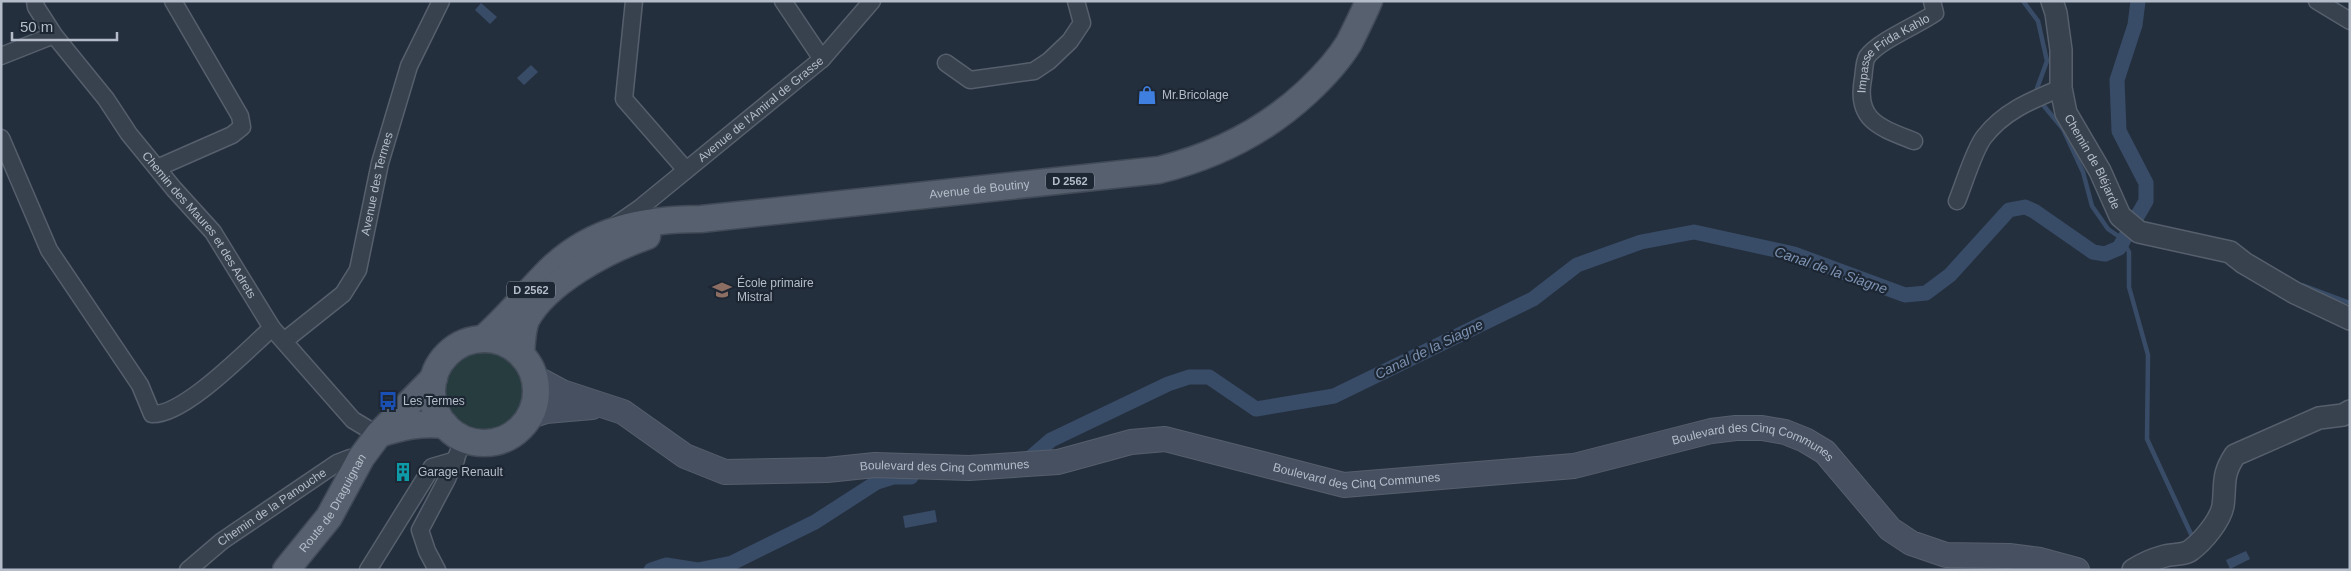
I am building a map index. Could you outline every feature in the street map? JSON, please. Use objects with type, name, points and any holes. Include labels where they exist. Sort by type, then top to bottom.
[{"type":"main road","name":"Avenue de Boutiny","points":[[521,354],[525,322],[534,307],[584,255],[635,216],[666,219],[701,219],[1159,170],[1204,158],[1243,139],[1273,121],[1321,79],[1348,44],[1369,1]]},
{"type":"main road","name":"Avenue de Boutiny","points":[[483,339],[551,269],[584,255],[701,219]]},
{"type":"main road","points":[[378,434],[403,426],[431,423],[455,441],[494,442],[508,437],[521,428],[530,416],[536,397],[534,377],[521,354],[510,346],[497,341],[483,339],[465,343],[450,353],[440,364],[434,378],[433,395],[436,411],[455,441]]},
{"type":"main road","name":"Boulevard des Cinq Communes","points":[[534,377],[562,392],[623,412],[685,456],[725,472],[827,470],[875,464],[969,468],[1020,465],[1058,462],[1132,442],[1164,439],[1344,485],[1574,466],[1711,431],[1736,428],[1762,428],[1785,432],[1805,440],[1825,452],[1890,529],[1911,542],[1946,555],[2009,556],[2040,560],[2077,570]]},
{"type":"main road","name":"Route de Draguignan","points":[[286,570],[329,517],[361,458],[378,434],[434,378]]},
{"type":"main road","name":"Boulevard des Cinq Communes","points":[[530,416],[546,410],[607,406]]},
{"type":"street","name":"Chemin des Maures et des Adrets","points":[[35,1],[36,7],[54,35],[89,77],[129,134],[213,232],[272,328],[353,420],[378,434]]},
{"type":"street","points":[[157,168],[232,135],[242,127],[240,116],[173,1]]},
{"type":"street","name":"Avenue des Termes","points":[[284,341],[343,294],[358,270],[380,163],[407,75],[441,1]]},
{"type":"street","points":[[634,1],[624,99],[686,170]]},
{"type":"street","points":[[783,1],[822,60]]},
{"type":"street","name":"Avenue de l'Amiral de Grasse","points":[[635,216],[686,170],[822,60],[872,1]]},
{"type":"street","points":[[946,63],[970,80],[1034,71],[1049,62],[1070,41],[1082,23],[1076,1]]},
{"type":"street","name":"Impasse Frida Kahlo","points":[[1914,141],[1881,128],[1866,115],[1860,96],[1867,58],[1883,42],[1917,26],[1935,13],[1932,1]]},
{"type":"street","name":"Chemin de Bléjarde","points":[[2052,1],[2056,13],[2061,50],[2062,88],[2066,113],[2100,171],[2120,216],[2139,232],[2230,252],[2244,263],[2295,293],[2350,319]]},
{"type":"street","points":[[2317,1],[2350,21]]},
{"type":"street","points":[[1,56],[54,35]]},
{"type":"street","points":[[1957,201],[1983,138],[2005,115],[2020,105],[2062,88]]},
{"type":"street","points":[[1,138],[49,250],[140,385],[152,414],[162,415],[187,402],[272,328]]},
{"type":"street","points":[[2133,570],[2165,556],[2190,552],[2208,532],[2218,518],[2222,508],[2224,479],[2229,465],[2236,455],[2319,418],[2343,415],[2350,411]]},
{"type":"street","points":[[368,570],[381,546],[432,468],[455,441]]},
{"type":"street","points":[[437,570],[427,552],[420,530],[455,441]]},
{"type":"street","name":"Chemin de la Panouche","points":[[188,570],[222,541],[338,463],[350,458],[361,458]]},
{"type":"green space","points":[[485,351],[500,354],[513,362],[521,375],[524,390],[521,405],[513,418],[500,426],[485,429],[470,426],[457,418],[449,405],[446,390],[449,375],[457,362],[470,354]]},
{"type":"water","points":[[481,3],[497,17],[490,24],[475,10]]},
{"type":"water","points":[[531,65],[538,72],[524,85],[517,78]]},
{"type":"water","points":[[935,510],[937,522],[905,528],[903,516]]},
{"type":"water","points":[[2246,551],[2250,559],[2230,569],[2226,560]]},
{"type":"waterway","points":[[2023,1],[2038,21],[2047,61],[2036,91],[2039,100],[2063,129],[2083,172],[2092,206],[2108,229],[2121,238],[2132,236]]},
{"type":"waterway","name":"Canal de la Siagne","points":[[1029,459],[1051,440],[1168,384],[1189,377],[1209,377],[1256,409],[1334,396],[1533,299],[1577,265],[1641,242],[1694,232],[1794,254],[1905,295],[1926,293],[1950,275],[2009,210],[2025,207],[2034,211],[2093,252],[2105,254],[2119,248],[2146,201],[2146,183],[2119,131],[2117,80],[2135,25],[2138,1]]},
{"type":"waterway","points":[[2121,238],[2129,252],[2129,287],[2148,355],[2147,439],[2191,534]]},
{"type":"waterway","points":[[2302,285],[2350,303]]},
{"type":"waterway","name":"Canal de la Siagne","points":[[651,570],[666,565],[698,570],[732,563],[815,522],[877,482],[893,477],[911,477]]},
{"type":"place","name":"Mr.Bricolage","points":[[1147,95]]},
{"type":"place","name":"École primaire Mistral","points":[[722,290]]},
{"type":"place","name":"Les Termes","points":[[388,401]]},
{"type":"place","name":"Garage Renault","points":[[403,472]]}]
